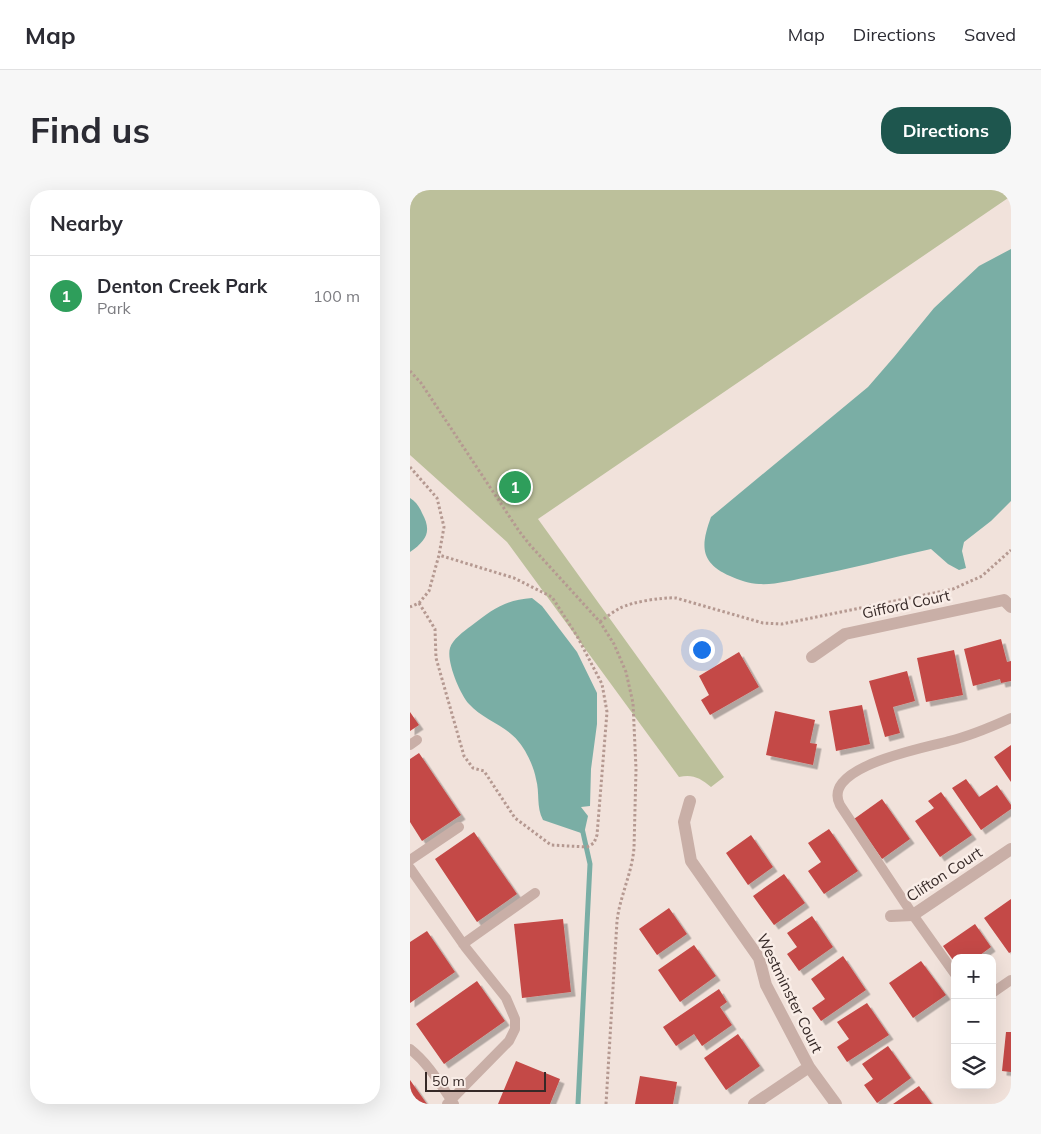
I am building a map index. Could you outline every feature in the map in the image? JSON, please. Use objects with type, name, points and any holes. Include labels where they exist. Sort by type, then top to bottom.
[{"type":"street","name":"Gifford Court","points":[[812,657],[845,634],[1004,600],[1011,607]]},
{"type":"street","name":"Westminster Court","points":[[690,802],[684,822],[691,861],[759,958],[766,984],[809,1067],[836,1104]]},
{"type":"street","name":"Clifton Court","points":[[891,916],[913,915],[1011,849]]},
{"type":"street","points":[[754,1104],[809,1067]]},
{"type":"lane","points":[[951,968],[840,805],[838,799],[840,788],[848,776],[856,771],[903,752],[950,741],[1011,718]]},
{"type":"lane","points":[[410,860],[459,827]]},
{"type":"lane","points":[[410,868],[463,944],[506,998],[515,1019],[515,1029],[509,1041],[451,1103],[430,1069],[410,1048]]},
{"type":"lane","points":[[463,944],[535,893]]},
{"type":"lane","points":[[996,990],[1011,980]]},
{"type":"path","points":[[410,372],[421,383],[530,545],[600,622],[614,644],[626,672],[633,703],[636,769],[633,860],[616,921],[606,1104]]},
{"type":"path","points":[[410,467],[437,498],[444,527],[439,555],[429,591],[419,603],[410,607]]},
{"type":"path","points":[[600,622],[630,604],[676,598],[763,623],[782,624],[953,589],[982,576],[1011,550]]},
{"type":"path","points":[[419,603],[435,629],[436,658],[464,756],[473,768],[484,771],[514,818],[551,845],[587,847],[594,843],[597,835],[607,712],[602,684],[577,636],[552,597],[514,578],[439,555]]},
{"type":"green space","points":[[410,190],[1011,190],[1011,196],[538,519],[724,777],[711,787],[696,777],[679,777],[507,542],[410,455]]},
{"type":"water","points":[[1011,249],[1011,501],[991,521],[964,542],[962,551],[966,568],[959,570],[948,564],[931,549],[824,574],[765,584],[737,579],[720,571],[713,565],[705,552],[704,544],[711,517],[868,387],[934,308],[979,266]]},
{"type":"water","points":[[410,498],[420,508],[427,525],[427,530],[424,539],[410,552]]},
{"type":"water","points":[[532,598],[542,606],[577,652],[597,693],[597,724],[591,769],[590,806],[581,807],[588,816],[584,834],[543,820],[535,774],[524,749],[513,735],[480,714],[469,704],[458,685],[450,661],[451,645],[465,630],[499,607],[514,601]]},
{"type":"building","points":[[1001,639],[1007,662],[1011,661],[1011,681],[1001,683],[1000,679],[973,686],[964,649]]},
{"type":"building","points":[[954,650],[963,695],[926,702],[917,658]]},
{"type":"building","points":[[739,652],[759,687],[710,715],[701,700],[709,695],[699,676]]},
{"type":"building","points":[[907,671],[915,701],[893,707],[900,733],[885,737],[869,681]]},
{"type":"building","points":[[862,705],[870,744],[836,751],[829,711]]},
{"type":"building","points":[[775,711],[815,720],[810,743],[817,744],[813,765],[766,755]]},
{"type":"building","points":[[410,712],[419,725],[410,731]]},
{"type":"building","points":[[1011,745],[1011,782],[994,757]]},
{"type":"building","points":[[419,753],[461,815],[422,841],[410,822],[410,759]]},
{"type":"building","points":[[966,779],[979,797],[997,785],[1011,805],[1011,809],[981,830],[952,788]]},
{"type":"building","points":[[941,792],[972,835],[940,857],[915,821],[934,808],[928,801]]},
{"type":"building","points":[[882,799],[910,839],[882,859],[854,819]]},
{"type":"building","points":[[829,829],[858,871],[824,894],[808,871],[821,862],[808,843]]},
{"type":"building","points":[[474,832],[517,894],[477,922],[435,859]]},
{"type":"building","points":[[751,835],[773,867],[748,885],[726,853]]},
{"type":"building","points":[[784,874],[805,903],[774,925],[753,896]]},
{"type":"building","points":[[1011,899],[1011,952],[1009,953],[984,918]]},
{"type":"building","points":[[669,908],[687,934],[657,955],[639,929]]},
{"type":"building","points":[[812,916],[833,947],[799,971],[787,954],[797,947],[787,933]]},
{"type":"building","points":[[563,919],[571,992],[522,998],[514,924]]},
{"type":"building","points":[[975,924],[991,947],[981,954],[951,954],[951,957],[943,946]]},
{"type":"building","points":[[427,931],[455,972],[410,1003],[410,942]]},
{"type":"building","points":[[694,945],[716,976],[680,1002],[658,970]]},
{"type":"building","points":[[843,956],[866,990],[821,1021],[812,1008],[825,999],[811,979]]},
{"type":"building","points":[[921,961],[946,995],[913,1018],[889,983]]},
{"type":"building","points":[[477,981],[505,1021],[444,1064],[416,1024]]},
{"type":"building","points":[[719,989],[727,1002],[720,1007],[732,1025],[702,1046],[694,1034],[676,1046],[663,1027]]},
{"type":"building","points":[[867,1003],[889,1035],[847,1062],[837,1047],[849,1039],[837,1022]]},
{"type":"building","points":[[1006,1032],[1011,1032],[1011,1072],[1002,1071]]},
{"type":"building","points":[[738,1034],[760,1066],[726,1090],[704,1058]]},
{"type":"building","points":[[888,1046],[911,1078],[877,1103],[864,1085],[873,1079],[862,1064]]},
{"type":"building","points":[[516,1061],[560,1079],[550,1104],[498,1104]]},
{"type":"building","points":[[640,1076],[677,1082],[673,1104],[635,1104]]},
{"type":"building","points":[[410,1080],[427,1104],[410,1104]]},
{"type":"building","points":[[919,1086],[932,1104],[893,1104]]},
{"type":"waterway","points":[[578,1104],[590,864],[582,828]]},
{"type":"place","name":"Denton Creek Park","points":[[515,487]]}]
